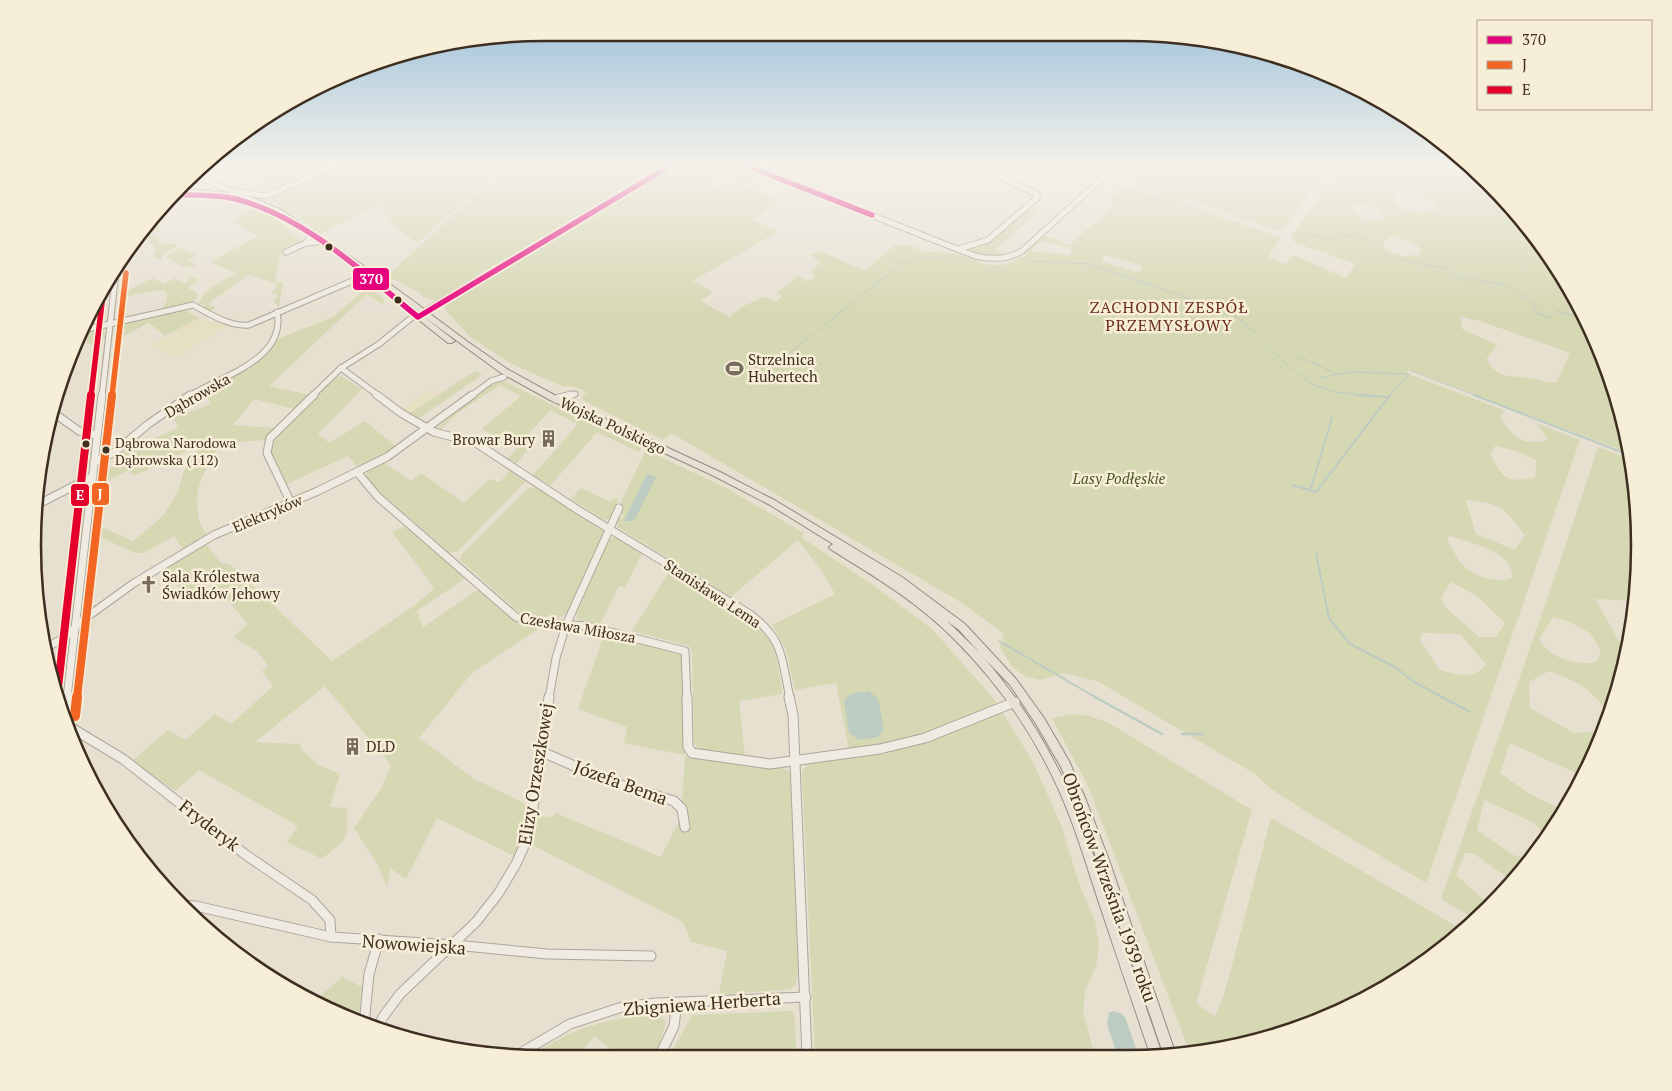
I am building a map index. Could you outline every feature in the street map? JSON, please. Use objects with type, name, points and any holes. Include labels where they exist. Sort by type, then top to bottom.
[{"type":"main road","name":"Wojska Polskiego","points":[[276,215],[308,240],[317,242],[421,313],[500,374],[548,401],[740,491],[883,577],[927,610],[965,643],[1020,700]]},
{"type":"main road","name":"Wojska Polskiego","points":[[286,215],[486,359],[574,408],[752,491],[892,575],[939,608],[993,657],[1020,700]]},
{"type":"main road","points":[[421,313],[587,215]]},
{"type":"main road","points":[[421,313],[432,307]]},
{"type":"main road","name":"Obrońców Września 1939 roku","points":[[1020,700],[1055,747],[1083,804],[1167,1048]]},
{"type":"main road","name":"Obrońców Września 1939 roku","points":[[1020,700],[1075,816],[1153,1049]]},
{"type":"street","points":[[869,215],[959,249],[992,259],[1007,258],[1018,254],[1061,215]]},
{"type":"street","points":[[959,249],[988,240],[1018,215]]},
{"type":"street","points":[[286,252],[308,240]]},
{"type":"street","points":[[90,328],[192,305],[216,318],[241,326],[255,324],[277,312],[366,276]]},
{"type":"street","points":[[66,703],[115,284]]},
{"type":"street","name":"Dąbrowska","points":[[94,462],[107,457],[144,427],[196,392],[238,372],[260,357],[273,339],[279,322],[277,312]]},
{"type":"street","points":[[292,503],[267,454],[268,442],[276,430],[341,368],[379,344],[400,325],[421,313]]},
{"type":"street","name":"Stanisława Lema","points":[[341,368],[394,409],[428,428],[476,443],[578,510],[756,618],[771,632],[781,653],[790,697],[796,762],[807,1050]]},
{"type":"street","name":"Elektryków","points":[[491,381],[500,374]]},
{"type":"street","name":"Elektryków","points":[[51,645],[69,634],[134,583],[214,535],[358,473],[394,452],[500,374]]},
{"type":"street","points":[[556,399],[575,394],[574,408]]},
{"type":"street","points":[[58,416],[89,435],[97,434]]},
{"type":"street","name":"Czesława Miłosza","points":[[358,473],[378,497],[512,614],[532,622],[580,625],[685,651],[687,656],[688,747],[692,753],[759,764],[796,762],[905,745],[1020,700]]},
{"type":"street","points":[[43,502],[93,476]]},
{"type":"street","name":"Elizy Orzeszkowej","points":[[381,1022],[398,998],[455,945],[503,886],[524,849],[529,835],[551,681],[567,623],[619,508]]},
{"type":"street","name":"Fryderyk","points":[[78,732],[157,784],[271,873],[318,906],[330,920],[331,937]]},
{"type":"street","name":"Józefa Bema","points":[[540,751],[611,782],[674,801],[682,810],[685,828]]},
{"type":"street","name":"Nowowiejska","points":[[193,906],[331,937],[379,939],[547,954],[650,956]]},
{"type":"street","points":[[365,1016],[369,974],[379,939]]},
{"type":"street","name":"Zbigniewa Herberta","points":[[527,1049],[560,1029],[601,1012],[633,1005],[806,996]]},
{"type":"street","points":[[662,1050],[674,1026],[678,1002]]},
{"type":"shaded area","points":[[199,318],[227,326],[175,358],[152,345]]},
{"type":"shaded area","points":[[431,389],[439,394],[410,413],[402,409]]},
{"type":"shaded area","points":[[647,474],[656,477],[634,521],[624,521]]},
{"type":"shaded area","points":[[869,691],[878,699],[884,730],[878,737],[859,740],[849,733],[844,701],[850,694]]},
{"type":"shaded area","points":[[1113,1011],[1125,1017],[1136,1050],[1116,1050],[1107,1024],[1109,1013]]},
{"type":"green space","points":[[242,215],[267,215],[290,230],[287,231],[304,243],[281,253],[275,282],[283,282],[279,307],[281,306],[279,308],[274,301],[278,295],[271,293],[277,287],[275,283],[248,275],[208,304],[215,307],[210,312],[202,308],[205,305],[198,304],[214,286],[236,273],[210,262],[258,236],[231,221]]},
{"type":"green space","points":[[295,215],[358,215],[320,234]]},
{"type":"green space","points":[[386,215],[449,215],[417,243],[398,229]]},
{"type":"green space","points":[[454,215],[579,215],[436,300],[423,297],[420,293],[387,276]]},
{"type":"green space","name":"Lasy Podłęskie","points":[[596,215],[760,215],[753,220],[778,231],[693,281],[713,292],[701,301],[729,317],[745,305],[766,297],[775,302],[783,296],[777,293],[799,276],[807,281],[815,278],[812,270],[821,262],[810,255],[820,251],[865,271],[893,246],[911,245],[921,251],[958,254],[988,265],[1004,265],[1026,255],[1025,252],[1044,235],[1069,245],[1104,215],[1216,215],[1281,238],[1268,257],[1286,264],[1293,255],[1346,278],[1355,264],[1294,242],[1290,237],[1307,215],[1357,215],[1365,219],[1383,220],[1384,215],[1508,215],[1546,265],[1579,322],[1604,383],[1614,415],[1621,450],[1410,370],[1406,373],[1506,411],[1500,415],[1504,423],[1513,434],[1524,441],[1539,442],[1548,440],[1536,423],[1580,440],[1426,883],[1305,811],[1270,788],[1255,774],[1097,681],[1064,673],[1040,680],[1026,677],[1012,667],[999,645],[1004,642],[1003,633],[962,603],[678,437],[671,434],[663,440],[584,401],[582,396],[587,392],[575,387],[562,386],[510,363],[470,337],[446,310],[444,305]],"holes":[[[1392,236],[1408,240],[1421,250],[1420,255],[1403,256],[1384,250],[1384,243],[1387,237]],[[1042,241],[1071,248],[1070,255],[1031,251]],[[1105,255],[1143,266],[1139,273],[1102,261]],[[1460,316],[1483,322],[1570,353],[1557,382],[1547,382],[1505,375],[1496,371],[1486,360],[1497,345],[1462,329]],[[1495,446],[1517,451],[1537,461],[1535,477],[1517,480],[1507,477],[1499,469],[1490,454]],[[1466,500],[1487,503],[1501,508],[1525,535],[1515,550],[1476,534]],[[1450,536],[1479,545],[1499,555],[1511,569],[1512,578],[1493,580],[1474,573],[1461,563],[1447,539]],[[1451,582],[1476,595],[1505,623],[1496,637],[1479,637],[1445,607],[1441,597]],[[1422,633],[1460,634],[1486,664],[1476,673],[1465,675],[1440,670],[1420,641]]]},
{"type":"green space","points":[[1019,215],[1035,215],[995,250],[1006,255],[983,255],[968,250],[979,245]]},
{"type":"green space","name":"Lasy Podłęskie","points":[[1234,215],[1293,215],[1281,231]]},
{"type":"green space","points":[[156,225],[162,227],[152,234],[161,239],[158,241],[159,243],[179,244],[165,253],[161,260],[153,256],[156,249],[146,239]]},
{"type":"green space","points":[[180,247],[196,255],[188,260],[197,265],[181,266],[166,257]]},
{"type":"green space","points":[[191,276],[198,280],[188,288],[199,294],[192,304],[165,309],[163,307],[167,301],[167,293],[162,290],[127,296],[127,291],[153,278],[164,284],[175,278],[185,284]]},
{"type":"green space","points":[[368,287],[384,299],[384,302],[381,304],[367,294],[269,386],[309,395],[294,409],[254,399],[233,425],[275,428],[266,440],[220,444],[199,486],[197,504],[199,520],[202,528],[208,534],[184,551],[174,536],[144,553],[135,553],[96,535],[95,524],[133,541],[162,517],[177,494],[184,471],[201,444],[134,476],[129,470],[100,485],[100,473],[125,460],[122,453],[178,428],[174,418],[211,404],[207,397],[221,391],[214,383],[238,373],[275,340],[333,317]]},
{"type":"green space","points":[[183,309],[199,318],[165,336],[149,323],[114,341],[117,327],[120,324]]},
{"type":"green space","points":[[104,328],[105,338],[99,339],[99,343],[87,344],[89,332]]},
{"type":"green space","points":[[475,371],[482,375],[419,418],[410,413]]},
{"type":"green space","points":[[341,376],[362,389],[318,434],[329,443],[365,421],[397,447],[359,469],[348,456],[287,484],[272,453],[272,441],[315,394],[333,379]]},
{"type":"green space","points":[[501,380],[641,448],[639,452],[597,432],[550,486],[533,475],[578,424],[550,410],[524,439],[534,443],[516,464],[507,459],[517,448],[482,429],[521,396],[500,385],[458,413],[440,430],[437,428],[491,383]]},
{"type":"green space","points":[[1598,447],[1622,456],[1630,513],[1630,573],[1628,574],[1630,578],[1627,601],[1595,599],[1621,644],[1604,708],[1584,687],[1568,678],[1549,671],[1529,682],[1530,708],[1574,733],[1595,731],[1577,773],[1510,743],[1500,773],[1530,794],[1557,807],[1542,832],[1534,823],[1484,800],[1477,830],[1513,855],[1523,857],[1507,877],[1473,853],[1465,853],[1456,875],[1485,900],[1469,915],[1441,899],[1541,617]],"holes":[[[1553,617],[1582,628],[1598,644],[1601,652],[1596,662],[1579,663],[1563,659],[1549,651],[1539,639]]]},
{"type":"green space","points":[[646,450],[726,488],[804,533],[801,537],[873,585],[932,629],[994,699],[1032,760],[1061,825],[1080,886],[1095,921],[1099,946],[1096,967],[1085,991],[1083,1011],[1093,1050],[815,1050],[802,772],[806,766],[814,763],[892,753],[888,744],[849,750],[836,683],[795,690],[786,650],[772,625],[835,594],[822,571],[798,540],[731,597],[617,527],[618,518],[622,518],[624,515],[617,513]]},
{"type":"green space","points":[[383,462],[411,481],[421,473],[464,503],[489,479],[500,482],[510,470],[525,482],[458,551],[450,553],[382,494],[366,477],[367,472]]},
{"type":"green space","points":[[532,487],[604,531],[568,613],[559,618],[522,615],[460,560],[462,554],[527,489]]},
{"type":"green space","points":[[581,488],[611,502],[613,498],[619,498],[609,519],[605,520],[571,499]]},
{"type":"green space","points":[[407,525],[466,578],[417,611],[423,627],[479,589],[519,624],[543,626],[472,673],[419,738],[474,779],[528,805],[526,830],[516,857],[437,818],[406,879],[390,868],[387,887],[378,865],[354,828],[382,787],[391,765],[325,686],[255,742],[301,744],[301,749],[317,764],[340,774],[330,807],[347,808],[345,838],[322,859],[287,842],[298,826],[199,770],[175,791],[132,761],[168,730],[185,740],[215,714],[231,724],[273,686],[262,671],[268,666],[257,651],[233,637],[248,624],[211,581],[189,598],[162,569],[205,543],[221,563],[231,565],[332,661],[411,608],[434,589],[392,532]]},
{"type":"green space","points":[[617,538],[642,553],[625,588],[619,586],[600,624],[579,620],[576,610],[607,541]]},
{"type":"green space","points":[[670,570],[727,603],[755,623],[772,645],[779,669],[782,694],[739,701],[745,756],[699,749],[694,743],[692,652],[689,646],[632,631]]},
{"type":"green space","points":[[604,635],[615,635],[682,653],[684,657],[685,755],[624,743],[627,727],[578,709]]},
{"type":"green space","points":[[1074,714],[1089,716],[1109,723],[1252,810],[1196,1003],[1215,1017],[1224,995],[1271,818],[1457,927],[1407,965],[1350,998],[1289,1023],[1257,1033],[1187,1046],[1088,786],[1052,718]]},
{"type":"green space","points":[[685,756],[742,765],[780,767],[790,772],[798,972],[796,984],[791,989],[719,995],[727,951],[691,942],[683,922],[532,845],[535,835],[534,816],[553,817],[556,813],[661,857],[681,817]]},
{"type":"green space","points":[[342,977],[362,987],[359,1013],[319,997]]},
{"type":"green space","points":[[792,1011],[795,1016],[796,1050],[673,1050],[692,1015]]},
{"type":"green space","points":[[660,1015],[666,1022],[658,1050],[612,1050],[594,1036],[584,1050],[541,1050],[579,1030],[609,1021]]},
{"type":"waterway","points":[[1298,232],[1335,240],[1341,236],[1369,238],[1384,253],[1396,259],[1447,269],[1456,277],[1473,281],[1476,278],[1509,287],[1530,301],[1537,309],[1534,312],[1549,318],[1558,311],[1576,316]]},
{"type":"waterway","points":[[786,356],[902,263],[919,257],[944,258]]},
{"type":"waterway","points":[[1031,261],[1089,264],[1231,313],[1255,332],[1287,365],[1312,384],[1333,392],[1377,396]]},
{"type":"waterway","points":[[1298,356],[1335,373]]},
{"type":"waterway","points":[[1389,396],[1412,371],[1477,396]]},
{"type":"waterway","points":[[1319,378],[1351,372],[1408,374]]},
{"type":"waterway","points":[[1355,395],[1387,397]]},
{"type":"waterway","points":[[1292,485],[1316,492],[1390,395]]},
{"type":"waterway","points":[[1474,395],[1622,452]]},
{"type":"waterway","points":[[1311,488],[1332,418]]},
{"type":"waterway","points":[[1316,553],[1329,618],[1350,644],[1395,667],[1414,682],[1444,698]]},
{"type":"waterway","points":[[999,641],[1097,698]]},
{"type":"waterway","points":[[1095,697],[1162,734]]},
{"type":"waterway","points":[[1442,697],[1470,712]]},
{"type":"waterway","points":[[1182,734],[1202,734]]},
{"type":"transit line","name":"370","points":[[276,215],[332,249],[418,317],[588,215]]},
{"type":"transit line","name":"J","points":[[75,716],[126,273]]},
{"type":"transit line","name":"E","points":[[59,679],[102,306]]},
{"type":"place","name":"Strzelnica Hubertech","points":[[734,368]]},
{"type":"place","name":"Browar Bury","points":[[549,439]]},
{"type":"place","name":"Dąbrowa Narodowa Dąbrowska (112)","points":[[106,450]]},
{"type":"place","name":"Sala Królestwa Świadków Jehowy","points":[[148,585]]},
{"type":"place","name":"DLD","points":[[352,746]]},
{"type":"district","name":"ZACHODNI ZESPÓŁ PRZEMYSŁOWY","points":[[1169,316]]}]
